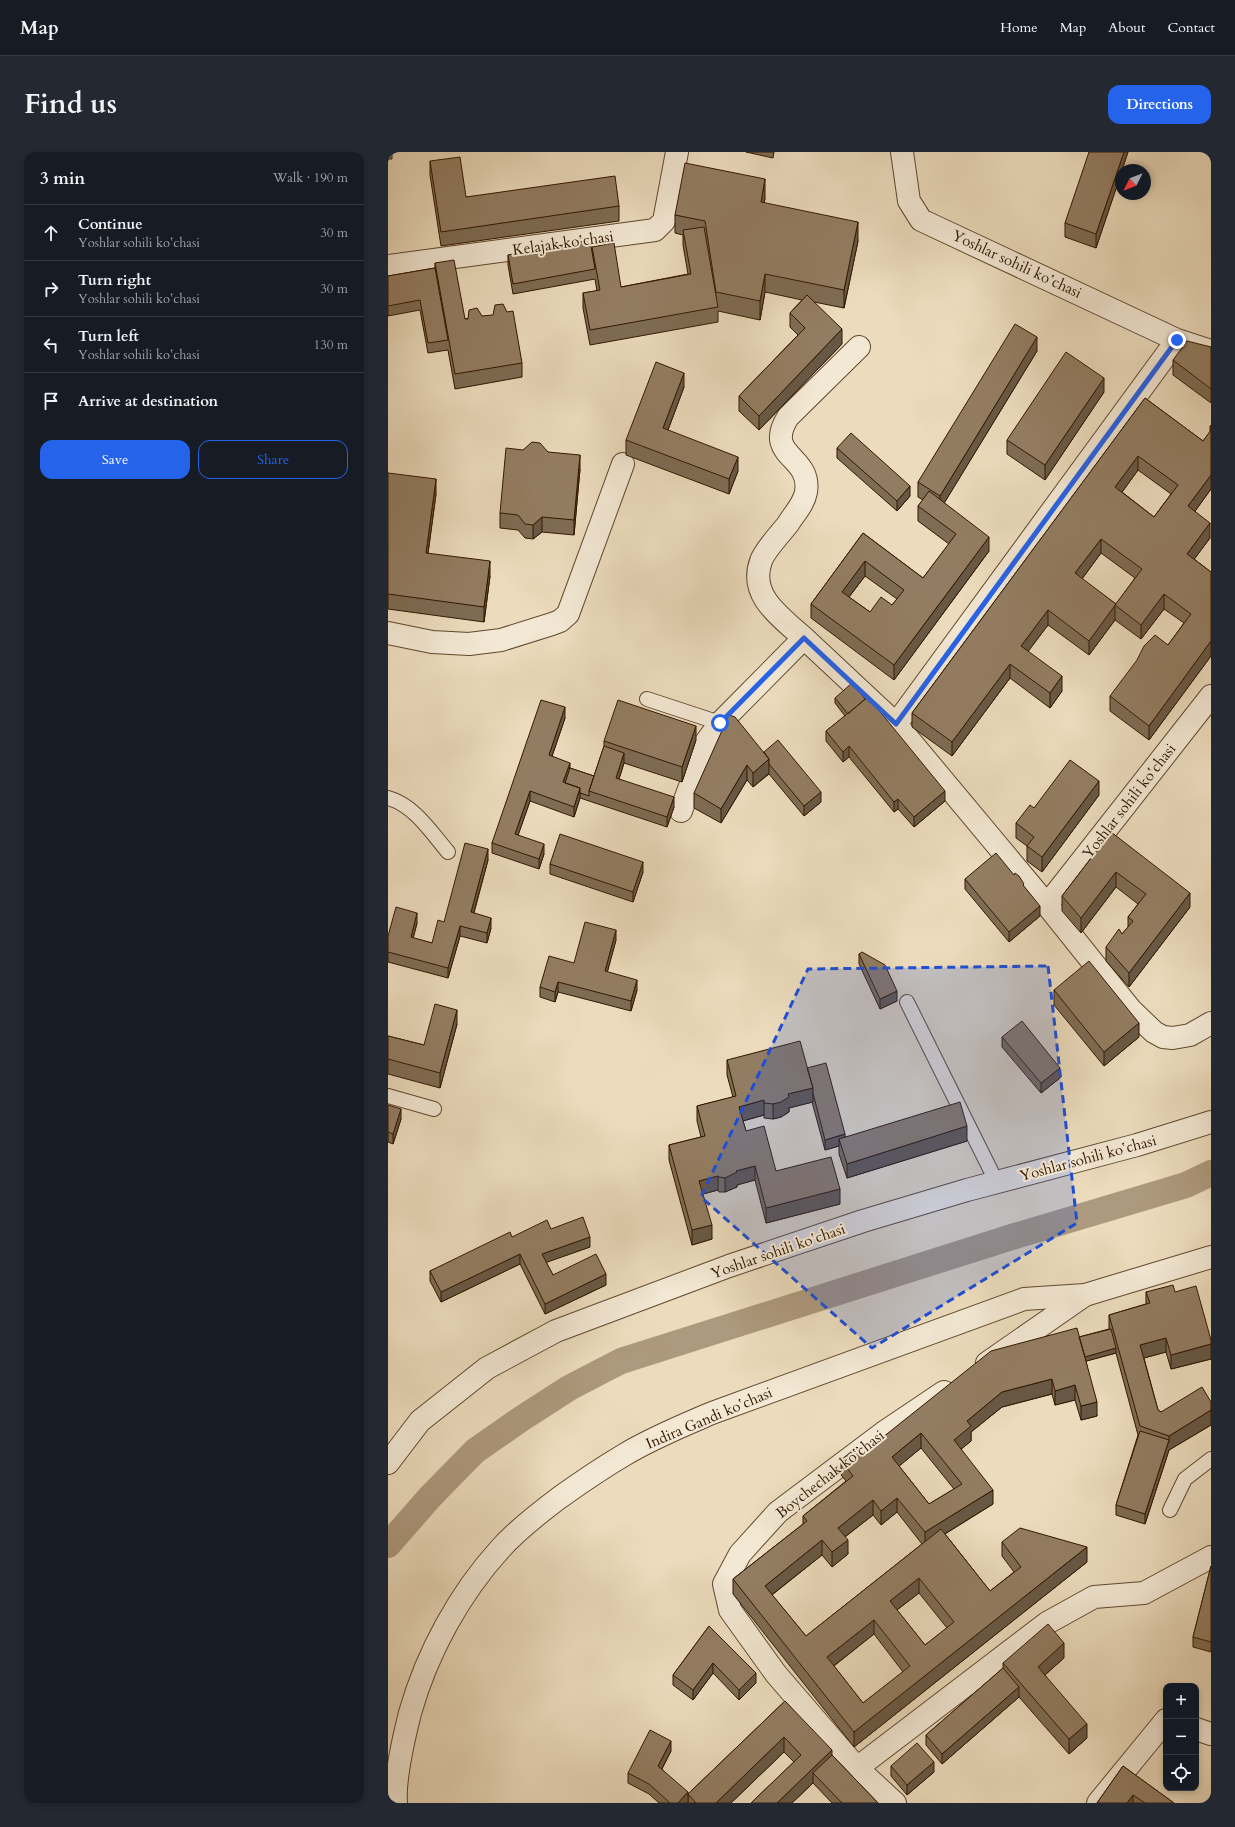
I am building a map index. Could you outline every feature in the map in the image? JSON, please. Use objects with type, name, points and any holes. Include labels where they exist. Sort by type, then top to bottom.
[{"type":"street","name":"Kelajak koʻchasi","points":[[388,266],[655,230],[664,221],[677,152]]},
{"type":"street","name":"Yoshlar sohili koʻchasi","points":[[902,152],[909,201],[921,220],[1177,340],[1211,351]]},
{"type":"street","points":[[896,724],[1177,340]]},
{"type":"street","points":[[859,347],[788,417],[780,429],[780,443],[787,453],[800,465],[806,478],[806,492],[799,508],[761,560],[758,577],[761,592],[768,605],[896,724],[1047,905],[1131,1010],[1154,1032],[1163,1037],[1173,1038],[1190,1035],[1211,1023]]},
{"type":"street","points":[[388,633],[432,642],[469,644],[500,640],[560,621],[568,614],[623,464]]},
{"type":"street","points":[[682,811],[706,742],[720,723],[804,638]]},
{"type":"street","name":"Yoshlar sohili koʻchasi","points":[[1047,905],[1211,696]]},
{"type":"street","name":"Yoshlar sohili koʻchasi","points":[[388,1463],[420,1421],[432,1411],[487,1368],[556,1331],[744,1261],[863,1221],[1138,1145],[1211,1122]]},
{"type":"street","name":"Indira Gandi koʻchasi","points":[[396,1803],[400,1764],[408,1722],[419,1683],[441,1635],[468,1590],[501,1547],[539,1513],[582,1482],[625,1454],[664,1434],[712,1413],[1024,1299],[1085,1295],[1211,1257]]},
{"type":"street","name":"Boychechak koʻchasi","points":[[895,1803],[857,1768],[776,1674],[730,1610],[724,1584],[740,1554],[778,1512],[883,1433],[1085,1295]]},
{"type":"street","points":[[857,1768],[1047,1623],[1094,1597],[1144,1593],[1211,1557]]},
{"type":"street","points":[[1098,1803],[1163,1724]]},
{"type":"street","points":[[1199,1730],[1211,1734]]},
{"type":"lane","points":[[647,699],[720,723]]},
{"type":"lane","points":[[388,798],[403,805],[417,815],[448,852]]},
{"type":"lane","points":[[907,1002],[997,1183]]},
{"type":"lane","points":[[388,1096],[434,1109]]},
{"type":"lane","points":[[1170,1510],[1185,1478],[1211,1459]]},
{"type":"highlighted area","points":[[1048,966],[1077,1223],[872,1348],[701,1197],[808,969]]},
{"type":"building","points":[[1089,152],[1124,152],[1120,164],[1115,164],[1115,178],[1096,234],[1065,223]]},
{"type":"building","points":[[460,157],[466,197],[615,176],[619,206],[441,232],[430,161]]},
{"type":"building","points":[[685,163],[765,179],[761,202],[858,222],[844,290],[765,274],[760,301],[716,292],[705,221],[675,215]]},
{"type":"building","points":[[704,227],[718,307],[590,330],[583,293],[600,290],[592,247],[614,243],[621,287],[691,274],[683,230]]},
{"type":"building","points":[[590,240],[595,269],[513,284],[508,255]]},
{"type":"building","points":[[454,260],[465,319],[468,319],[469,310],[477,308],[482,316],[493,315],[495,305],[503,304],[507,312],[513,311],[522,363],[455,374],[435,263]]},
{"type":"building","points":[[435,268],[448,340],[428,343],[420,300],[388,306],[388,276]]},
{"type":"building","points":[[807,295],[842,329],[759,416],[739,396],[805,328],[790,313]]},
{"type":"building","points":[[1015,324],[1037,337],[940,496],[918,482]]},
{"type":"building","points":[[1187,341],[1211,347],[1211,389],[1173,360]]},
{"type":"building","points":[[1066,352],[1104,378],[1045,465],[1007,440]]},
{"type":"building","points":[[656,362],[684,373],[663,428],[738,457],[729,479],[626,440]]},
{"type":"building","points":[[1145,398],[1203,441],[1211,430],[1211,475],[1188,506],[1210,523],[1187,554],[1211,572],[1211,641],[1149,726],[1110,696],[1137,660],[1144,646],[1155,635],[1168,645],[1191,614],[1164,594],[1141,625],[1115,605],[1089,641],[1048,610],[1021,646],[1062,676],[1050,693],[1010,664],[952,742],[912,713]],"holes":[[[1138,456],[1178,485],[1154,517],[1115,487]],[[1101,539],[1142,569],[1116,604],[1075,573]]]},
{"type":"building","points":[[851,433],[910,486],[897,501],[837,448]]},
{"type":"building","points":[[532,442],[540,443],[548,452],[580,455],[574,520],[542,517],[533,525],[525,524],[518,515],[500,513],[506,448],[523,450]]},
{"type":"building","points":[[388,473],[436,479],[426,553],[490,561],[484,607],[388,594]]},
{"type":"building","points":[[929,491],[989,537],[894,665],[811,604],[863,533],[923,578],[956,534],[918,506]],"holes":[[[865,561],[904,590],[892,605],[881,597],[870,612],[842,592]]]},
{"type":"building","points":[[852,683],[865,699],[848,714],[835,698]]},
{"type":"building","points":[[868,697],[945,791],[914,817],[898,799],[894,802],[849,746],[843,752],[826,731]]},
{"type":"building","points":[[541,700],[565,707],[549,755],[570,763],[563,782],[580,788],[574,807],[530,791],[515,834],[544,844],[539,859],[492,843]]},
{"type":"building","points":[[618,700],[696,726],[682,767],[604,741]]},
{"type":"building","points":[[729,715],[735,717],[769,759],[753,773],[747,765],[721,809],[694,793]]},
{"type":"building","points":[[778,740],[821,792],[804,806],[769,764],[769,759],[764,752]]},
{"type":"building","points":[[604,746],[624,753],[616,778],[674,797],[667,817],[589,791]]},
{"type":"building","points":[[1070,760],[1099,781],[1042,857],[1027,846],[1034,837],[1016,823],[1030,805],[1034,808]]},
{"type":"building","points":[[570,768],[594,776],[589,791],[589,796],[580,793],[580,788],[565,783]]},
{"type":"building","points":[[1111,832],[1190,893],[1129,973],[1106,947],[1119,929],[1122,934],[1133,921],[1128,917],[1146,894],[1116,872],[1081,918],[1062,896]]},
{"type":"building","points":[[560,834],[643,862],[633,892],[550,864]]},
{"type":"building","points":[[465,843],[488,849],[471,912],[491,918],[487,933],[460,926],[448,968],[388,952],[388,936],[396,907],[417,913],[411,937],[432,943],[438,920],[444,922]]},
{"type":"building","points":[[996,853],[1014,875],[1015,873],[1019,876],[1024,884],[1023,885],[1040,906],[1009,932],[965,879]]},
{"type":"building","points":[[585,922],[616,930],[605,971],[637,980],[631,1001],[558,982],[555,992],[540,987],[549,956],[574,963]]},
{"type":"building","points":[[862,952],[885,965],[897,991],[880,999],[859,954]]},
{"type":"building","points":[[1089,961],[1139,1023],[1104,1052],[1054,990]]},
{"type":"building","points":[[435,1004],[457,1010],[440,1073],[388,1059],[388,1036],[424,1045]]},
{"type":"building","points":[[1022,1021],[1060,1068],[1041,1083],[1002,1037]]},
{"type":"building","points":[[800,1041],[813,1088],[788,1094],[789,1097],[781,1102],[773,1104],[764,1103],[764,1100],[739,1107],[746,1131],[764,1126],[776,1171],[831,1157],[840,1189],[766,1208],[755,1166],[736,1171],[737,1172],[725,1178],[718,1176],[699,1181],[712,1225],[692,1230],[669,1145],[705,1136],[697,1106],[736,1096],[727,1060]]},
{"type":"building","points":[[826,1063],[845,1134],[825,1140],[807,1068]]},
{"type":"building","points":[[960,1102],[967,1126],[847,1164],[839,1139]]},
{"type":"building","points":[[388,1105],[401,1109],[393,1134],[388,1132]]},
{"type":"building","points":[[583,1217],[590,1237],[542,1254],[553,1275],[596,1254],[606,1274],[545,1304],[520,1254],[441,1292],[430,1271],[510,1232],[512,1237],[547,1220],[551,1229]]},
{"type":"building","points":[[1173,1285],[1175,1292],[1196,1286],[1211,1344],[1171,1355],[1166,1338],[1140,1345],[1158,1410],[1161,1412],[1202,1387],[1211,1402],[1211,1410],[1169,1436],[1140,1426],[1109,1315],[1150,1303],[1146,1292]]},
{"type":"building","points":[[1077,1328],[1097,1402],[1081,1406],[1075,1385],[1055,1391],[1052,1379],[1002,1392],[967,1421],[971,1426],[954,1440],[993,1490],[925,1532],[897,1498],[881,1511],[873,1500],[838,1528],[848,1540],[832,1552],[822,1540],[765,1586],[806,1636],[941,1529],[990,1591],[1021,1567],[1002,1542],[1020,1528],[1087,1547],[854,1732],[733,1579],[807,1521],[803,1516],[853,1476],[841,1460],[857,1447],[863,1453],[991,1351]],"holes":[[[921,1433],[962,1484],[929,1504],[892,1457]],[[919,1578],[954,1622],[925,1645],[890,1601]],[[874,1620],[910,1666],[863,1703],[827,1657]]]},
{"type":"building","points":[[1111,1329],[1116,1348],[1085,1357],[1079,1337]]},
{"type":"building","points":[[1140,1431],[1169,1440],[1145,1514],[1116,1505]]},
{"type":"building","points":[[1211,1566],[1211,1642],[1193,1637]]},
{"type":"building","points":[[1048,1624],[1064,1643],[1038,1667],[1087,1724],[1069,1739],[1003,1663]]},
{"type":"building","points":[[709,1626],[756,1673],[739,1690],[713,1663],[693,1690],[673,1675]]},
{"type":"building","points":[[1003,1668],[1019,1687],[942,1754],[926,1735]]},
{"type":"building","points":[[785,1701],[832,1750],[777,1803],[751,1803],[801,1755],[784,1737],[716,1803],[696,1803],[688,1794]]},
{"type":"building","points":[[650,1730],[671,1741],[658,1766],[688,1792],[678,1803],[670,1803],[649,1784],[628,1773]]},
{"type":"building","points":[[917,1743],[934,1762],[907,1785],[891,1766]]},
{"type":"building","points":[[832,1755],[878,1803],[842,1803],[813,1773]]},
{"type":"building","points":[[1123,1766],[1174,1803],[1145,1803],[1133,1795],[1127,1803],[1097,1803]]},
{"type":"waterway","points":[[388,1545],[430,1497],[475,1451],[569,1388],[621,1361],[1015,1236],[1186,1185],[1211,1173]]},
{"type":"route","points":[[720,723],[804,638],[896,724],[1177,340]]}]
